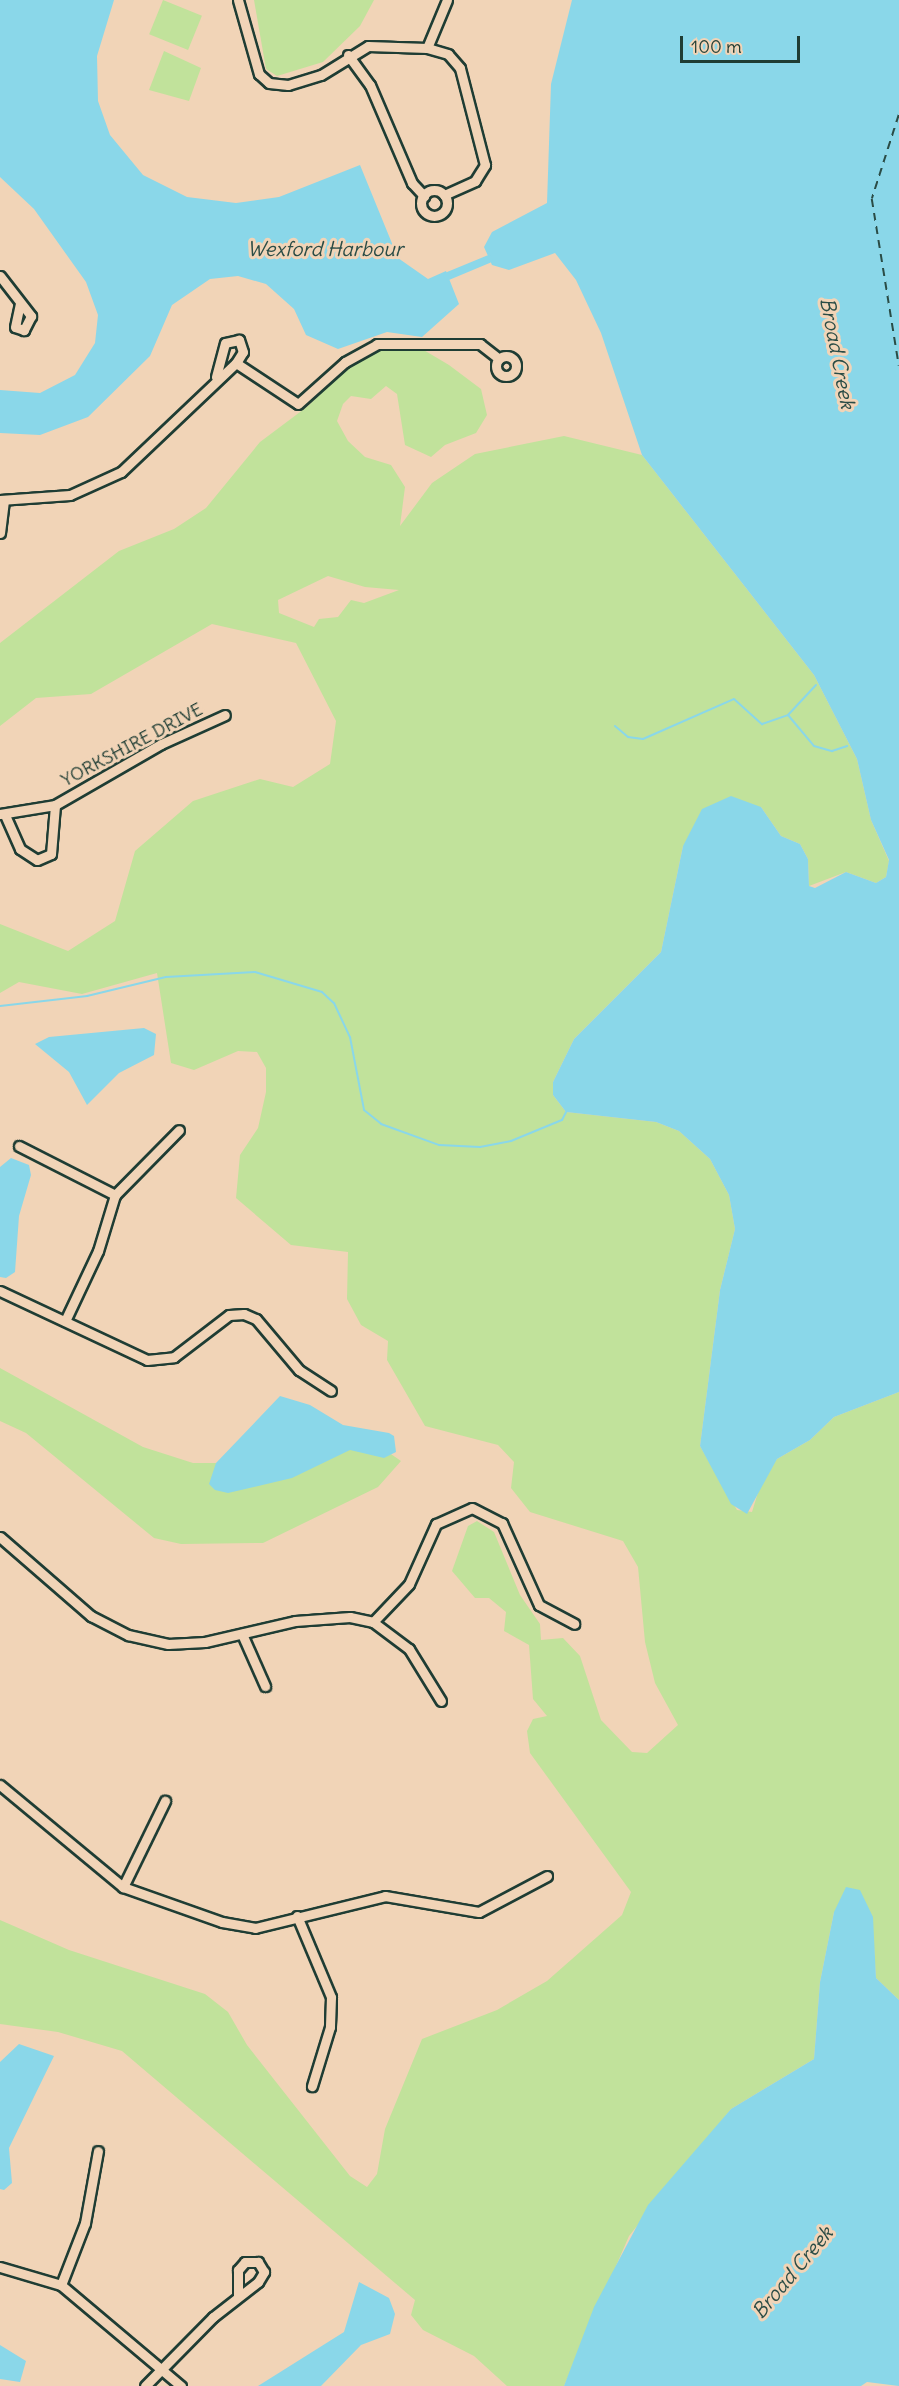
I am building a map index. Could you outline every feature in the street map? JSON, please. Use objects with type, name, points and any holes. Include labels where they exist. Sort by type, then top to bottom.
[{"type":"street","points":[[238,0],[259,74],[269,83],[288,85],[321,75],[348,55],[368,46],[427,48],[448,54],[460,68],[484,155],[475,181],[444,195],[434,191],[424,196]]},
{"type":"street","points":[[427,48],[447,0]]},
{"type":"street","points":[[348,55],[370,85],[412,183],[424,196]]},
{"type":"street","points":[[424,196],[422,208],[432,216],[446,208],[444,195]]},
{"type":"street","points":[[0,276],[20,304]]},
{"type":"street","points":[[0,533],[2,500],[70,495],[121,472],[216,377],[236,363],[243,347],[232,337],[225,343],[216,377]]},
{"type":"street","points":[[236,363],[298,405],[345,362],[377,344],[480,344],[499,359]]},
{"type":"street","name":"YORKSHIRE DRIVE","points":[[55,805],[51,854],[37,860],[20,849],[3,815],[55,805],[161,744],[225,715]]},
{"type":"street","points":[[65,1321],[98,1251],[115,1195],[178,1130]]},
{"type":"street","points":[[20,1146],[115,1195]]},
{"type":"street","points":[[0,1291],[117,1347],[161,1360],[190,1349],[229,1315],[244,1314],[256,1319],[299,1370],[331,1391]]},
{"type":"street","points":[[373,1622],[409,1584],[436,1524],[472,1508],[502,1523],[539,1605],[574,1624]]},
{"type":"street","points":[[0,1537],[90,1616],[128,1635],[168,1644],[242,1634],[326,1618],[373,1622],[409,1650],[441,1701]]},
{"type":"street","points":[[242,1634],[265,1686]]},
{"type":"street","points":[[0,1785],[123,1887],[222,1922],[255,1928],[385,1896],[479,1912],[547,1876]]},
{"type":"street","points":[[123,1887],[165,1801]]},
{"type":"street","points":[[297,1916],[331,1997],[330,2027],[312,2086]]},
{"type":"street","points":[[61,2284],[85,2223],[98,2151]]},
{"type":"street","points":[[0,2267],[61,2284],[159,2370],[181,2386]]},
{"type":"street","points":[[145,2386],[238,2296]]},
{"type":"green space","points":[[163,0],[202,16],[188,50],[149,34]]},
{"type":"green space","points":[[254,0],[374,0],[360,26],[323,62],[277,76],[266,69]]},
{"type":"green space","points":[[164,51],[201,68],[189,101],[149,90]]},
{"type":"green space","points":[[384,348],[422,349],[449,365],[481,389],[487,415],[476,433],[445,445],[431,457],[405,445],[397,394],[386,386],[371,399],[351,396],[343,404],[337,421],[348,441],[365,457],[391,465],[405,487],[400,526],[432,483],[475,454],[564,436],[642,455],[814,675],[857,759],[871,820],[889,861],[886,877],[876,883],[846,872],[809,886],[808,859],[800,844],[781,836],[761,807],[683,846],[661,952],[574,1039],[553,1082],[553,1095],[566,1112],[656,1122],[679,1131],[710,1159],[729,1195],[735,1229],[720,1290],[700,1446],[737,1510],[752,1512],[763,1476],[777,1459],[810,1440],[834,1417],[899,1392],[899,2000],[876,1978],[872,1917],[834,1912],[820,1982],[814,2059],[731,2109],[629,2236],[564,2386],[507,2386],[474,2356],[423,2330],[411,2315],[415,2300],[122,2051],[58,2032],[0,2024],[0,1920],[69,1950],[205,1994],[228,2012],[247,2045],[350,2176],[367,2187],[377,2174],[385,2129],[422,2039],[497,2010],[547,1981],[622,1915],[631,1892],[530,1753],[527,1731],[533,1719],[547,1716],[533,1699],[529,1645],[504,1631],[506,1612],[489,1598],[475,1598],[452,1571],[468,1526],[477,1521],[494,1532],[520,1595],[540,1624],[541,1640],[563,1638],[580,1656],[601,1720],[632,1752],[647,1753],[678,1725],[655,1683],[645,1642],[638,1567],[623,1541],[530,1512],[511,1488],[514,1462],[498,1445],[425,1426],[387,1360],[388,1341],[361,1325],[347,1299],[348,1252],[291,1245],[236,1198],[240,1155],[258,1128],[266,1092],[266,1068],[257,1052],[238,1051],[194,1070],[171,1063],[157,973],[82,994],[19,982],[0,993],[0,924],[68,951],[115,921],[135,851],[193,801],[260,779],[293,787],[330,764],[336,721],[296,643],[212,624],[91,694],[36,698],[0,726],[0,643],[119,551],[174,529],[206,508],[260,442],[308,406],[357,358]],"holes":[[[328,576],[365,587],[399,590],[364,603],[351,600],[338,617],[319,619],[314,627],[279,613],[278,600]]]},
{"type":"green space","points":[[0,1368],[143,1447],[193,1463],[245,1463],[372,1441],[401,1461],[378,1487],[263,1543],[181,1544],[154,1538],[26,1433],[0,1421]]},
{"type":"water","name":"Wexford Harbour","points":[[0,0],[114,0],[97,56],[98,101],[110,135],[143,175],[187,197],[236,203],[279,197],[360,165],[398,258],[428,279],[446,271],[459,304],[422,337],[387,332],[338,349],[306,335],[294,309],[266,284],[238,276],[210,279],[172,305],[150,356],[88,417],[40,435],[0,433],[0,390],[40,393],[75,375],[95,343],[98,315],[86,282],[34,209],[0,177]]},
{"type":"water","name":"Broad Creek","points":[[572,0],[899,0],[899,1392],[834,1417],[810,1440],[777,1459],[747,1514],[731,1504],[700,1446],[720,1290],[735,1229],[729,1195],[710,1159],[679,1131],[656,1122],[566,1112],[553,1095],[553,1082],[574,1039],[661,952],[683,846],[702,809],[731,796],[761,807],[781,836],[800,844],[808,859],[809,886],[815,888],[846,872],[876,883],[886,877],[889,860],[871,820],[857,759],[814,675],[642,455],[601,333],[576,280],[555,253],[509,270],[492,265],[484,247],[492,232],[547,203],[551,84]]},
{"type":"water","points":[[144,1028],[156,1034],[154,1055],[119,1073],[87,1105],[69,1072],[35,1044],[49,1037]]},
{"type":"water","points":[[11,1158],[29,1165],[31,1175],[19,1216],[15,1272],[6,1278],[0,1277],[0,1167]]},
{"type":"water","points":[[280,1396],[310,1405],[343,1425],[389,1433],[394,1436],[396,1452],[384,1458],[350,1450],[292,1478],[228,1493],[215,1490],[209,1484],[216,1463]]},
{"type":"water","name":"Broad Creek","points":[[846,1887],[860,1890],[873,1917],[876,1978],[899,2000],[899,2386],[867,2382],[861,2386],[564,2386],[594,2307],[648,2205],[731,2109],[814,2059],[820,1982],[834,1912]]},
{"type":"water","points":[[19,2044],[54,2056],[9,2148],[12,2183],[4,2190],[0,2189],[0,2062]]},
{"type":"water","points":[[359,2282],[389,2298],[395,2314],[390,2334],[361,2345],[321,2386],[258,2386],[344,2332]]},
{"type":"water","points":[[0,2345],[26,2361],[20,2382],[0,2379]]},
{"type":"waterway","points":[[448,276],[489,259]]},
{"type":"waterway","points":[[788,715],[816,685]]},
{"type":"waterway","points":[[615,726],[628,737],[643,739],[734,699],[762,724],[788,715],[814,746],[832,751],[847,746]]},
{"type":"waterway","points":[[0,1006],[87,996],[166,977],[255,972],[322,992],[334,1003],[350,1037],[364,1110],[381,1124],[439,1145],[480,1147],[511,1141],[562,1120],[566,1112]]},
{"type":"ferry route","points":[[899,115],[872,199],[899,366]]}]
